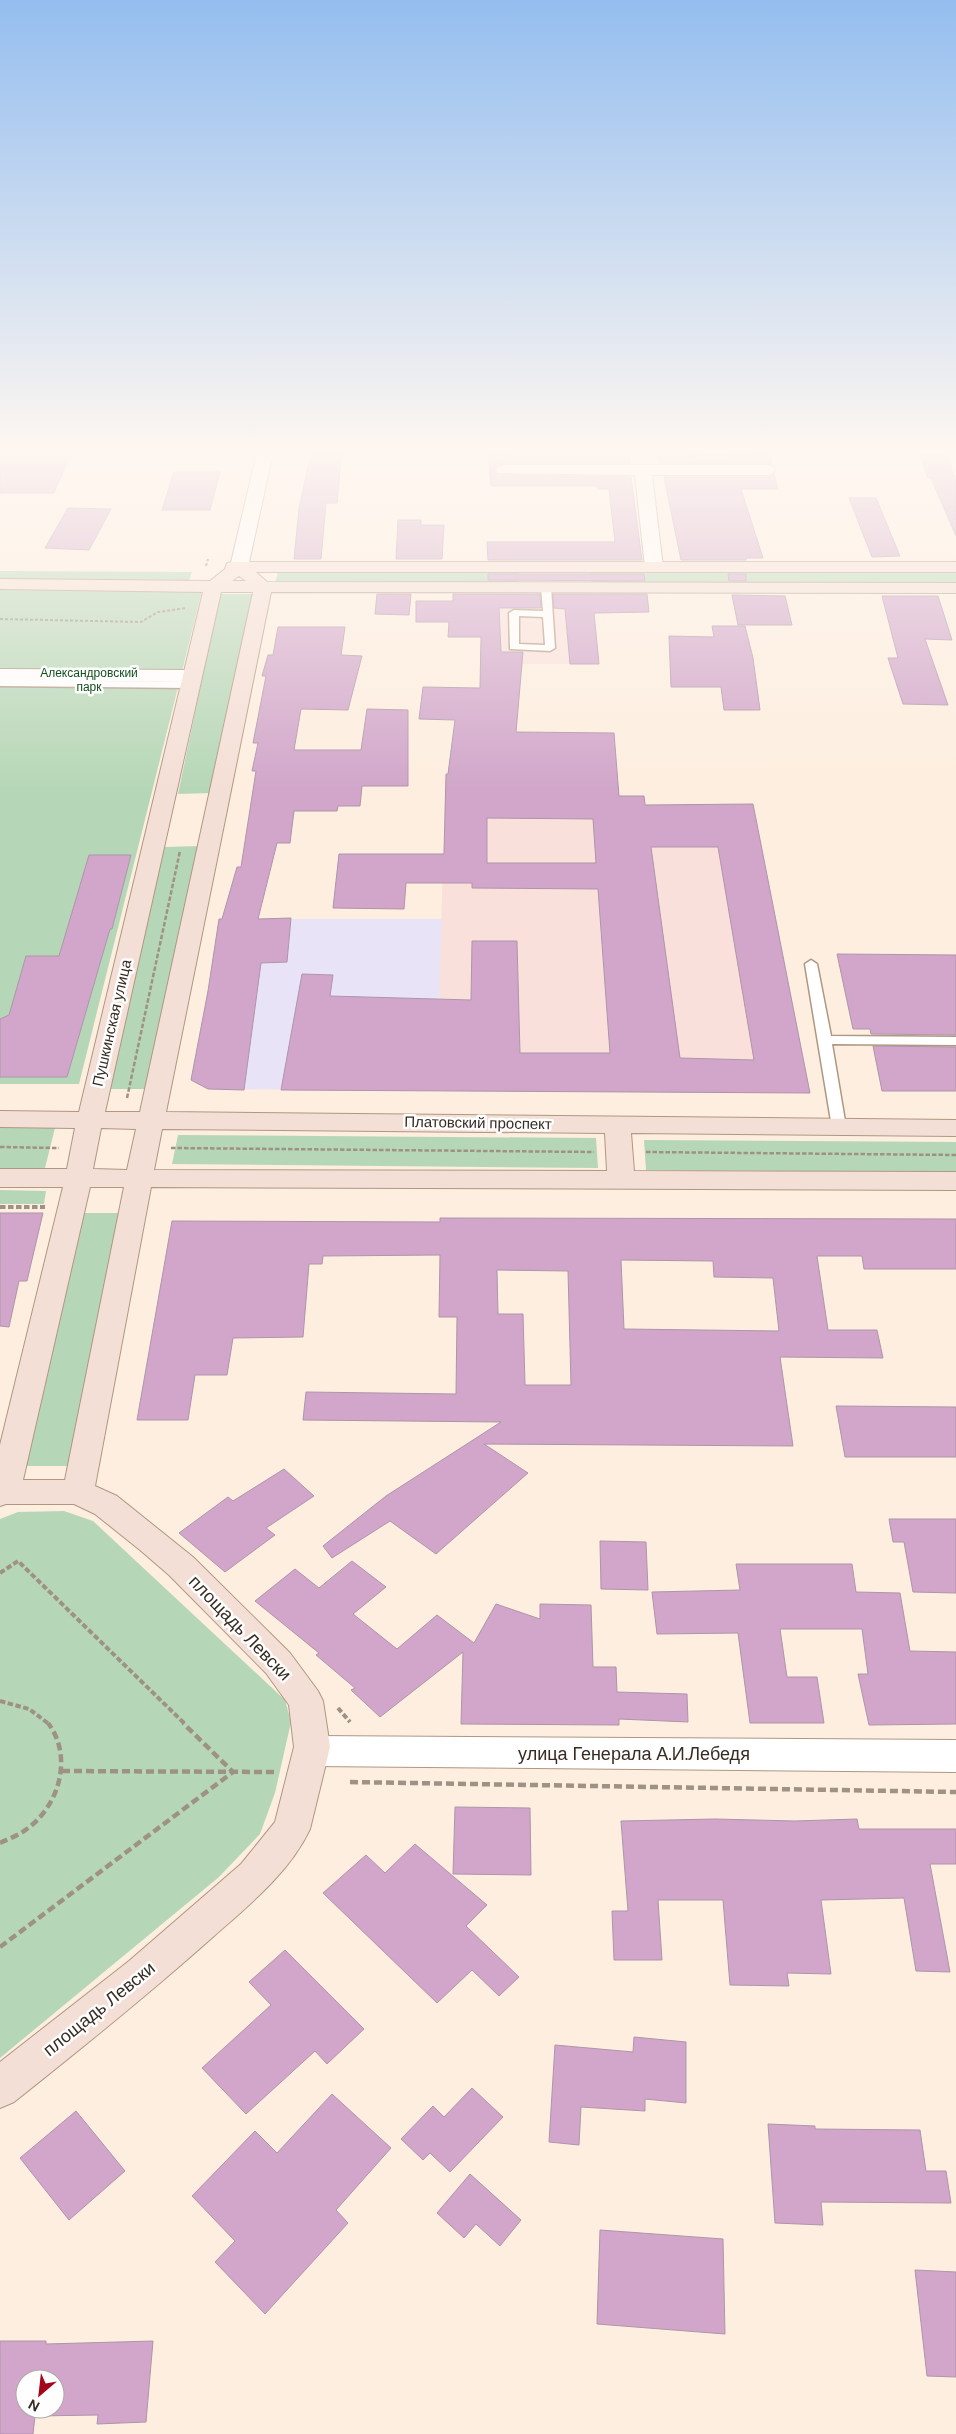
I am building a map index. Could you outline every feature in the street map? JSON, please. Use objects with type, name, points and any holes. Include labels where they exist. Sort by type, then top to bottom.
[{"type":"street","points":[[239,568],[240,562]]},
{"type":"street","points":[[653,562],[654,567]]},
{"type":"street","points":[[212,587],[239,568],[956,567]]},
{"type":"street","points":[[239,568],[263,587]]},
{"type":"street","points":[[0,584],[212,587],[956,588]]},
{"type":"street","name":"Пушкинская улица","points":[[2,1493],[79,1178],[90,1119],[212,587]]},
{"type":"street","points":[[78,1492],[140,1178],[263,587]]},
{"type":"street","points":[[0,675],[191,681]]},
{"type":"street","name":"Платовский проспект","points":[[0,1119],[956,1128]]},
{"type":"street","points":[[617,1124],[621,1180]]},
{"type":"street","points":[[0,1178],[956,1181]]},
{"type":"street","name":"площадь Левски","points":[[0,2088],[157,1961],[254,1876],[292,1829],[312,1751],[306,1701],[278,1663],[180,1566],[151,1541],[106,1505],[78,1492],[2,1493]]},
{"type":"street","name":"улица Генерала А.И.Лебедя","points":[[312,1751],[956,1756]]},
{"type":"lane","points":[[546,588],[550,648],[514,647],[514,613],[547,614]]},
{"type":"lane","points":[[0,683],[191,681]]},
{"type":"lane","points":[[811,964],[839,1127]]},
{"type":"lane","points":[[825,1040],[956,1041]]},
{"type":"path","points":[[0,619],[141,622],[212,587]]},
{"type":"path","points":[[127,1098],[180,851]]},
{"type":"path","points":[[0,1148],[84,1148]]},
{"type":"path","points":[[147,1148],[956,1155]]},
{"type":"path","points":[[0,1574],[18,1561],[233,1772],[0,1947]]},
{"type":"path","points":[[0,1701],[15,1703],[38,1714],[54,1731],[63,1752],[62,1777],[51,1802],[32,1824],[0,1843]]},
{"type":"shaded area","points":[[482,595],[593,595],[599,664],[481,664],[481,637],[448,637],[449,627],[480,627]]},
{"type":"shaded area","points":[[445,795],[644,796],[647,805],[753,804],[810,1093],[464,1091],[465,1053],[483,1000],[439,999]]},
{"type":"shaded area","points":[[219,919],[442,919],[439,999],[483,1000],[465,1053],[464,1091],[208,1089],[191,1080]]},
{"type":"green space","points":[[0,571],[192,572],[189,580],[0,579]]},
{"type":"green space","points":[[278,571],[519,572],[518,585],[275,584]]},
{"type":"green space","points":[[956,572],[956,584],[591,584],[590,573]]},
{"type":"green space","name":"Александровский парк","points":[[0,590],[202,591],[79,1084],[0,1084]]},
{"type":"green space","points":[[220,594],[254,594],[210,793],[178,794]]},
{"type":"green space","points":[[200,846],[147,1089],[109,1089],[163,847]]},
{"type":"green space","points":[[0,1124],[56,1124],[44,1172],[0,1172]]},
{"type":"green space","points":[[178,1135],[596,1138],[598,1168],[172,1164]]},
{"type":"green space","points":[[644,1140],[956,1142],[956,1172],[646,1170]]},
{"type":"green space","points":[[0,1190],[46,1191],[44,1204],[0,1204]]},
{"type":"green space","points":[[79,1213],[122,1213],[68,1466],[19,1466]]},
{"type":"green space","points":[[64,1511],[93,1521],[285,1700],[291,1722],[275,1793],[260,1834],[219,1877],[0,2058],[0,1519],[18,1512]]},
{"type":"building","points":[[488,574],[644,574],[645,581],[488,580]]},
{"type":"building","points":[[728,574],[746,574],[746,581],[729,581]]},
{"type":"building","points":[[377,594],[411,594],[409,615],[375,614]]},
{"type":"building","points":[[453,594],[540,594],[541,608],[499,608],[501,652],[523,652],[516,732],[614,733],[619,796],[644,796],[645,805],[753,804],[810,1093],[281,1090],[302,974],[333,975],[330,996],[471,1000],[472,941],[517,941],[520,1053],[610,1053],[598,889],[472,888],[472,883],[406,883],[404,909],[333,908],[339,854],[444,854],[446,774],[448,774],[455,720],[419,719],[423,687],[480,688],[481,637],[448,637],[449,622],[416,622],[416,601],[453,601]],"holes":[[[487,818],[593,819],[596,863],[487,863]],[[651,847],[718,847],[754,1060],[680,1058]]]},
{"type":"building","points":[[553,594],[647,594],[649,612],[594,613],[599,664],[570,664],[565,609],[554,608]]},
{"type":"building","points":[[732,595],[785,596],[792,625],[738,625]]},
{"type":"building","points":[[882,596],[938,596],[952,640],[925,639],[948,705],[903,704],[888,658],[898,658]]},
{"type":"building","points":[[712,626],[745,626],[753,658],[760,710],[724,710],[721,687],[671,687],[669,636],[714,637]]},
{"type":"building","points":[[278,627],[345,627],[341,655],[362,656],[348,710],[301,709],[294,750],[361,750],[367,709],[408,710],[408,786],[362,786],[360,806],[338,806],[337,811],[294,811],[290,843],[277,843],[258,919],[291,918],[287,962],[261,963],[244,1090],[208,1089],[191,1080],[219,919],[222,919],[237,867],[241,867],[256,771],[252,771],[258,743],[253,743],[266,676],[262,676],[268,655],[273,655]]},
{"type":"building","points":[[89,855],[131,855],[112,929],[110,929],[67,1077],[0,1077],[0,1019],[9,1015],[26,956],[59,956]]},
{"type":"building","points":[[837,954],[956,955],[956,1035],[871,1034],[870,1029],[853,1029]]},
{"type":"building","points":[[873,1046],[956,1047],[956,1091],[882,1091]]},
{"type":"building","points":[[0,1213],[43,1213],[27,1281],[19,1281],[9,1327],[0,1326]]},
{"type":"building","points":[[440,1218],[956,1219],[956,1269],[864,1269],[862,1256],[817,1256],[828,1330],[877,1330],[883,1358],[780,1357],[793,1446],[484,1444],[528,1473],[436,1554],[390,1521],[332,1558],[323,1546],[386,1496],[501,1422],[303,1420],[306,1392],[456,1394],[457,1317],[439,1317],[440,1255],[323,1256],[322,1264],[309,1264],[303,1337],[233,1338],[227,1375],[195,1375],[188,1420],[137,1420],[172,1221],[440,1222]],"holes":[[[621,1260],[713,1261],[714,1277],[773,1278],[779,1331],[624,1329]],[[497,1270],[568,1271],[571,1385],[525,1385],[523,1314],[498,1314]]]},
{"type":"building","points":[[836,1406],[956,1407],[956,1457],[845,1457]]},
{"type":"building","points":[[284,1469],[314,1496],[266,1528],[275,1535],[225,1572],[179,1533],[228,1497],[233,1501]]},
{"type":"building","points":[[889,1519],[956,1519],[956,1593],[913,1592],[904,1542],[893,1542]]},
{"type":"building","points":[[600,1541],[646,1542],[648,1590],[601,1589]]},
{"type":"building","points":[[352,1561],[386,1587],[353,1614],[397,1649],[437,1615],[474,1643],[496,1604],[540,1619],[540,1604],[591,1605],[593,1667],[616,1667],[617,1692],[687,1694],[688,1722],[619,1719],[619,1725],[461,1724],[463,1652],[380,1717],[351,1690],[355,1688],[316,1655],[319,1653],[255,1601],[295,1569],[319,1588]]},
{"type":"building","points":[[736,1564],[852,1564],[856,1592],[900,1593],[910,1651],[956,1652],[956,1724],[869,1725],[858,1674],[868,1674],[862,1629],[780,1629],[787,1677],[817,1677],[824,1723],[750,1723],[738,1633],[657,1634],[652,1592],[740,1590]]},
{"type":"building","points":[[455,1807],[530,1808],[531,1875],[453,1874]]},
{"type":"building","points":[[715,1819],[795,1821],[857,1819],[859,1829],[956,1829],[956,1864],[930,1864],[950,1972],[916,1971],[904,1898],[821,1900],[831,1974],[787,1973],[789,1986],[730,1985],[723,1900],[658,1900],[662,1960],[614,1960],[612,1911],[628,1911],[621,1821]]},
{"type":"building","points":[[415,1844],[487,1905],[466,1926],[519,1977],[499,1996],[472,1970],[437,2003],[323,1893],[366,1855],[385,1873]]},
{"type":"building","points":[[285,1950],[364,2029],[327,2064],[315,2051],[246,2114],[202,2068],[271,2005],[249,1982]]},
{"type":"building","points":[[634,2037],[686,2042],[686,2103],[645,2099],[645,2111],[581,2107],[579,2145],[549,2142],[555,2045],[633,2052]]},
{"type":"building","points":[[472,2088],[503,2117],[450,2172],[430,2153],[423,2160],[401,2139],[433,2106],[444,2117]]},
{"type":"building","points":[[332,2094],[391,2148],[336,2210],[348,2223],[265,2314],[215,2262],[235,2241],[192,2196],[255,2131],[277,2153]]},
{"type":"building","points":[[76,2111],[125,2171],[69,2220],[20,2158]]},
{"type":"building","points":[[768,2124],[815,2126],[815,2129],[920,2130],[926,2171],[946,2171],[951,2203],[821,2202],[823,2225],[775,2223]]},
{"type":"building","points":[[470,2174],[521,2220],[500,2246],[476,2224],[464,2238],[437,2213]]},
{"type":"building","points":[[600,2230],[723,2239],[725,2334],[597,2324]]},
{"type":"building","points":[[915,2270],[956,2272],[956,2377],[927,2376]]},
{"type":"building","points":[[0,2341],[46,2341],[46,2344],[153,2341],[146,2422],[97,2424],[98,2415],[65,2416],[65,2369],[15,2369],[15,2419],[35,2419],[33,2434],[0,2434]]}]
